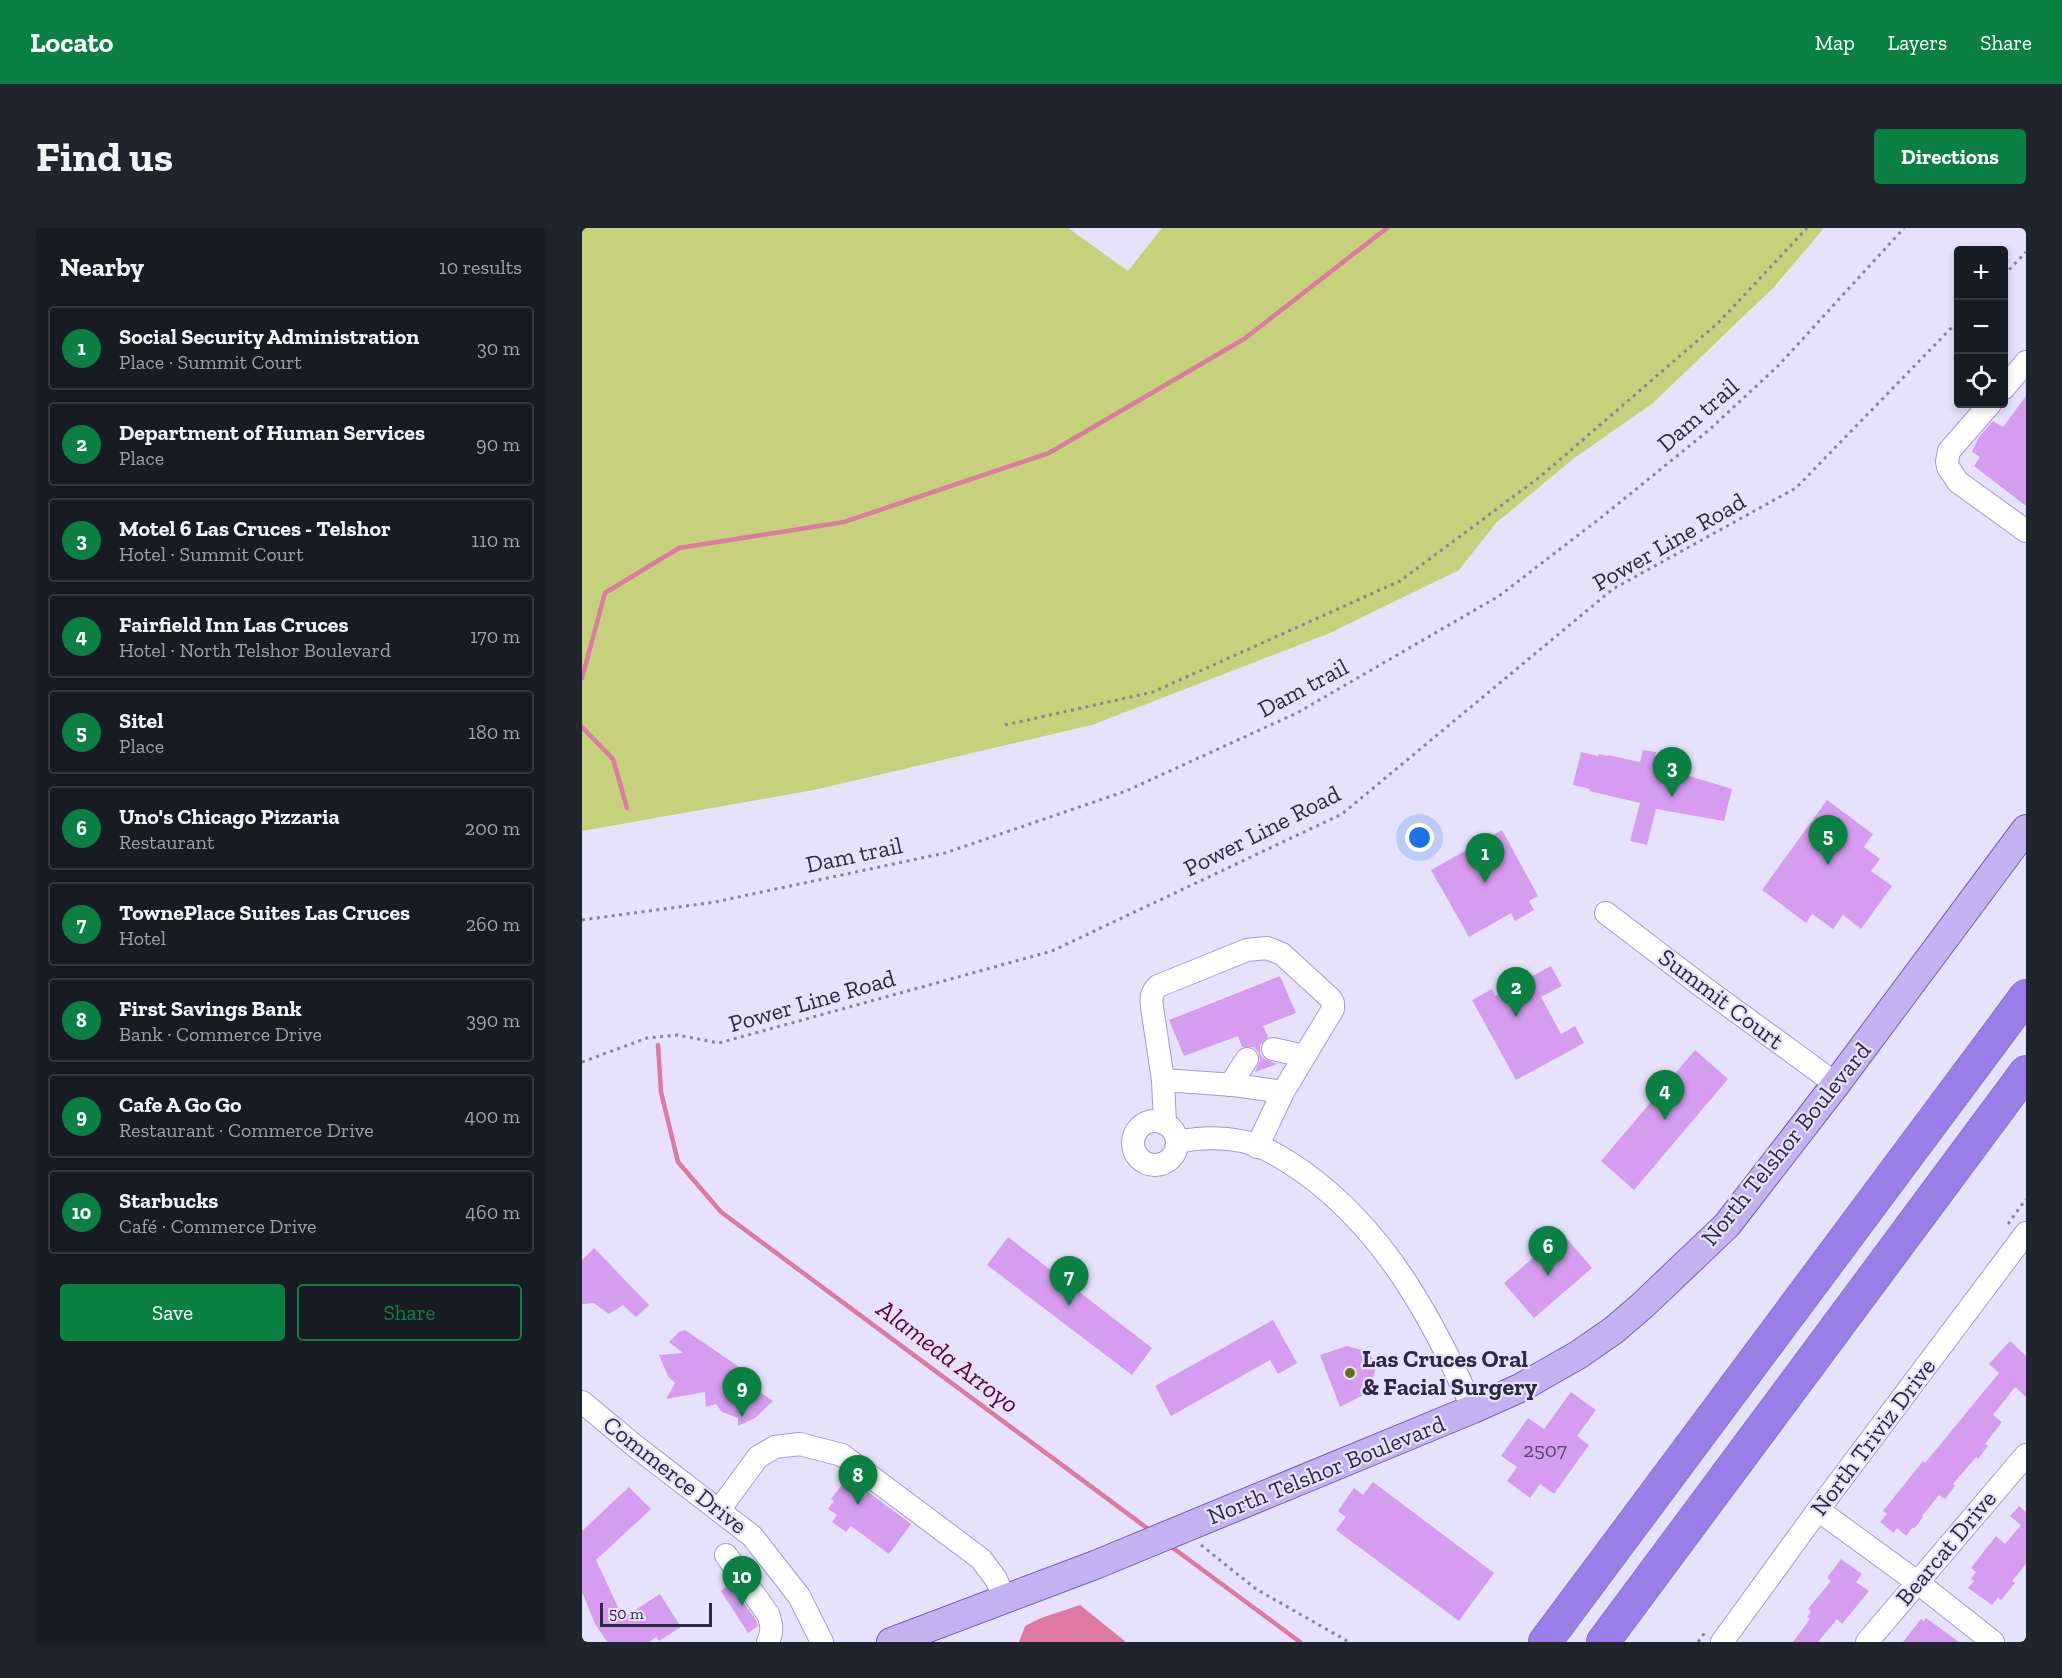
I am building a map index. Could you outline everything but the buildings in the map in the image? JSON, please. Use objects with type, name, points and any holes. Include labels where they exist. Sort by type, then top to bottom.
[{"type":"highway","points":[[1545,1642],[2026,996]]},
{"type":"highway","points":[[1603,1642],[2026,1072]]},
{"type":"main road","name":"North Telshor Boulevard","points":[[891,1642],[1130,1551],[1473,1409],[1520,1388],[1578,1355],[1614,1330],[1727,1225],[1836,1084],[2026,829]]},
{"type":"street","points":[[2008,383],[2026,362]]},
{"type":"street","points":[[1987,408],[1949,451],[1948,467],[1958,482],[2026,531]]},
{"type":"street","name":"Summit Court","points":[[1606,913],[1836,1084]]},
{"type":"street","points":[[1257,1146],[1282,1092],[1333,1010],[1333,1003],[1282,954],[1268,948],[1258,947],[1158,986],[1151,995],[1171,1132],[1198,1138],[1241,1141],[1257,1146],[1280,1156],[1326,1188],[1357,1218],[1390,1257],[1420,1301],[1473,1409]]},
{"type":"street","points":[[1273,1049],[1304,1056]]},
{"type":"street","points":[[1230,1085],[1247,1059]]},
{"type":"street","points":[[1163,1080],[1282,1092]]},
{"type":"street","name":"North Triviz Drive","points":[[1722,1642],[2026,1233]]},
{"type":"street","name":"Commerce Drive","points":[[582,1402],[752,1536],[799,1596],[822,1642]]},
{"type":"street","points":[[719,1509],[758,1457],[775,1448],[800,1444],[842,1455],[981,1559],[996,1579],[1005,1600]]},
{"type":"street","name":"Bearcat Drive","points":[[1867,1642],[2026,1455]]},
{"type":"street","points":[[1818,1510],[1917,1582],[1993,1642]]},
{"type":"street","points":[[726,1555],[768,1614],[772,1624],[772,1633],[768,1642]]},
{"type":"path","points":[[1005,725],[1153,692],[1400,580],[1541,476],[1719,322],[1807,228]]},
{"type":"path","name":"Dam trail","points":[[582,920],[715,902],[945,853],[1126,791],[1297,713],[1499,596],[1604,516],[1709,430],[1779,365],[1904,228]]},
{"type":"path","points":[[2008,271],[2026,252]]},
{"type":"path","name":"Power Line Road","points":[[582,1062],[647,1038],[677,1035],[719,1043],[1052,951],[1342,814],[1613,588],[1796,488],[1954,326]]},
{"type":"path","points":[[1184,1528],[1212,1556],[1256,1589],[1350,1642]]},
{"type":"green space","points":[[582,228],[1068,228],[1128,271],[1162,228],[1824,228],[1774,287],[1653,403],[1573,459],[1496,523],[1459,570],[1330,633],[1092,725],[814,790],[582,831]]},
{"type":"shaded area","points":[[1080,1605],[1126,1642],[1019,1642],[1025,1626]]},
{"type":"waterway","points":[[582,678],[605,593],[679,548],[844,522],[1049,453],[1244,339],[1387,228]]},
{"type":"waterway","name":"Alameda Arroyo","points":[[582,727],[613,759],[627,808]]},
{"type":"waterway","name":"Alameda Arroyo","points":[[658,1045],[661,1092],[678,1162],[721,1212],[1151,1531]]},
{"type":"waterway","name":"Alameda Arroyo","points":[[1169,1545],[1300,1642]]},
{"type":"place","name":"Motel 6 Las Cruces - Telshor","points":[[1672,797]]},
{"type":"place","name":"Sitel","points":[[1828,865]]},
{"type":"place","name":"Social Security Administration","points":[[1485,883]]},
{"type":"place","name":"Department of Human Services","points":[[1516,1017]]},
{"type":"place","name":"Fairfield Inn Las Cruces","points":[[1665,1120]]},
{"type":"place","name":"Uno's Chicago Pizzaria","points":[[1548,1276]]},
{"type":"place","name":"TownePlace Suites Las Cruces","points":[[1069,1306]]},
{"type":"place","name":"Las Cruces Oral & Facial Surgery","points":[[1350,1373]]},
{"type":"place","name":"Cafe A Go Go","points":[[742,1417]]},
{"type":"place","name":"First Savings Bank","points":[[858,1505]]},
{"type":"place","name":"Starbucks","points":[[742,1606]]}]
